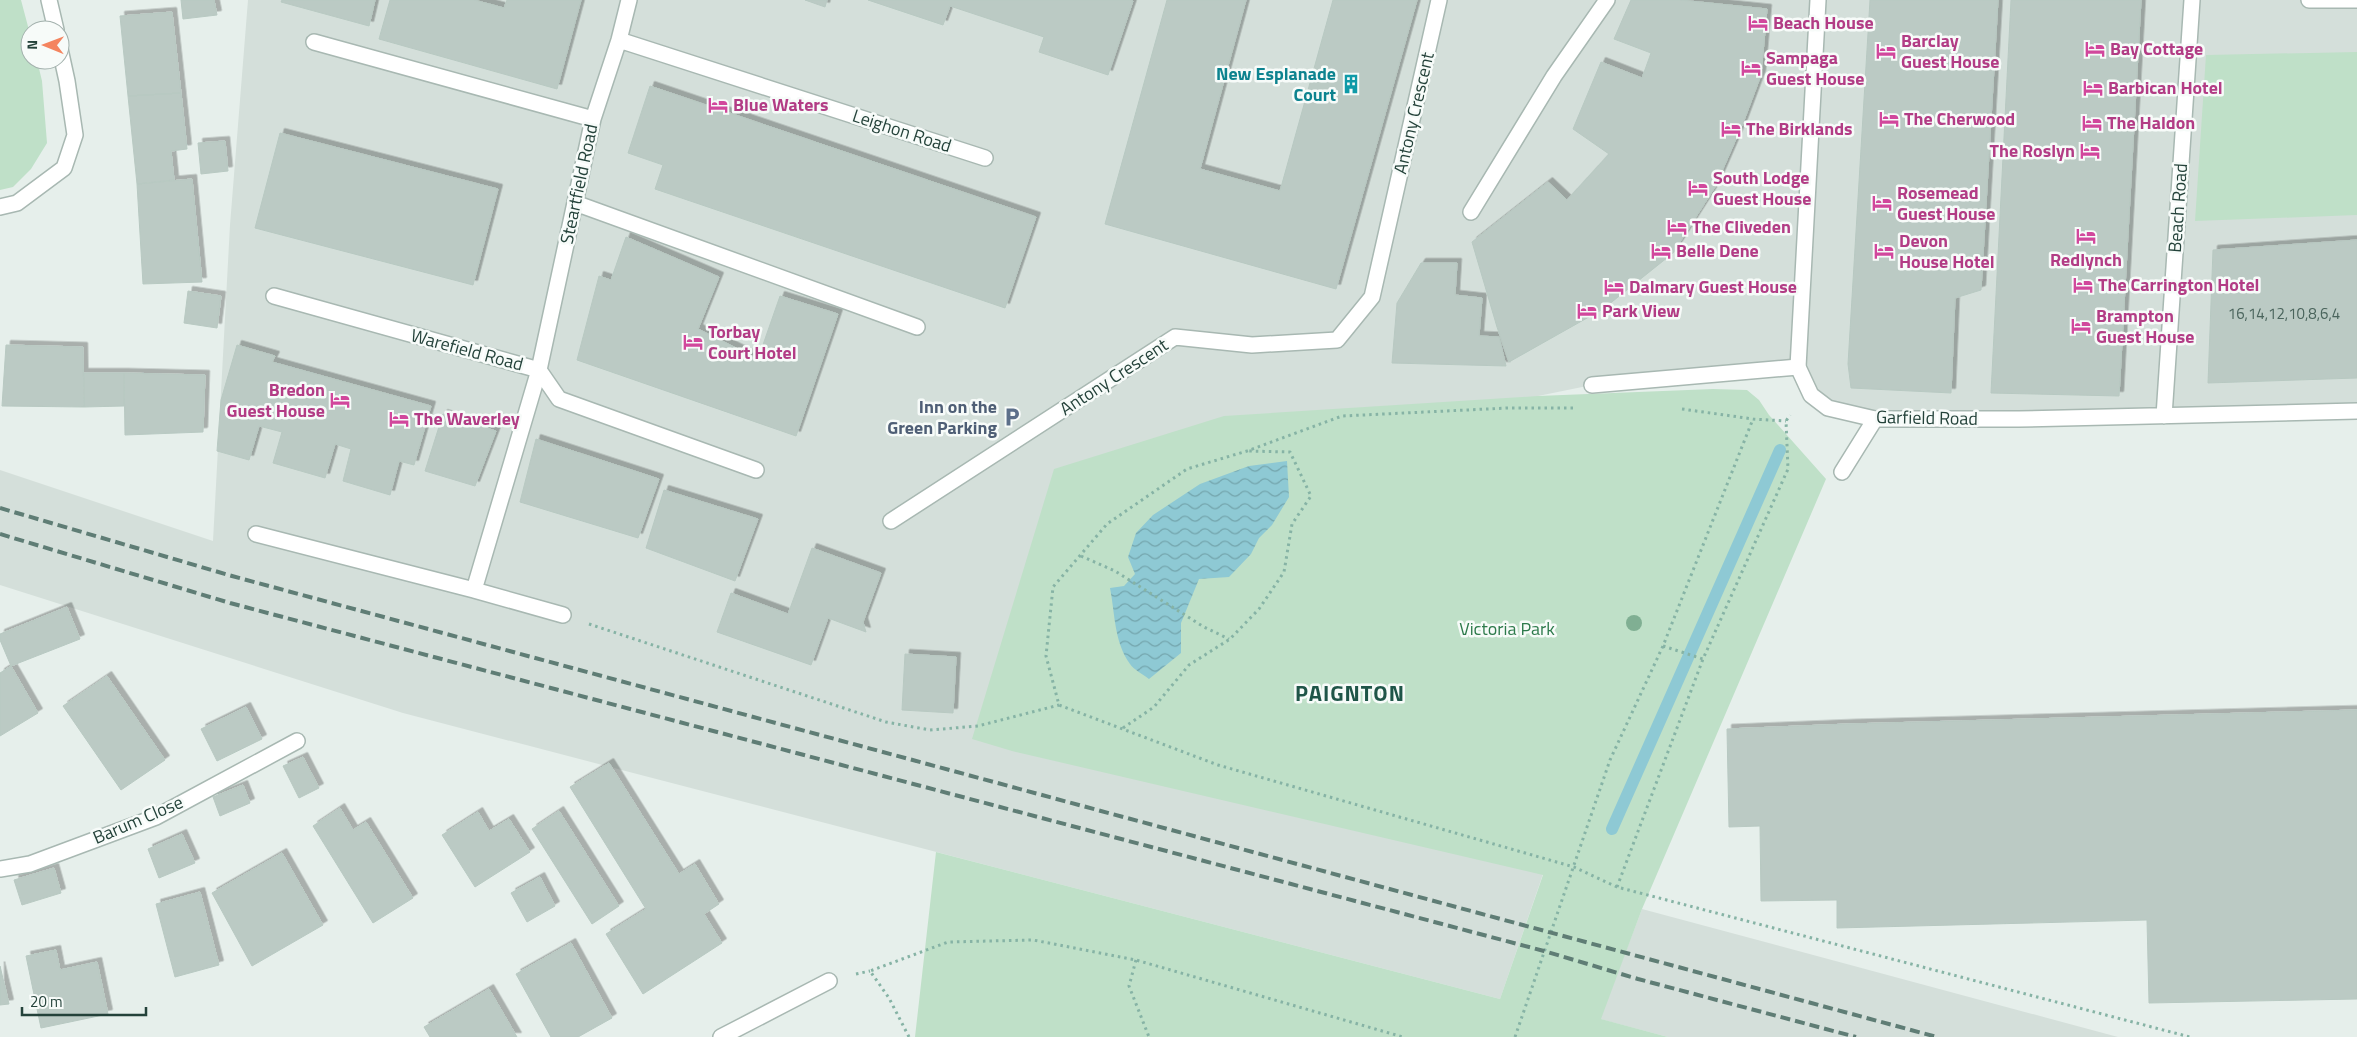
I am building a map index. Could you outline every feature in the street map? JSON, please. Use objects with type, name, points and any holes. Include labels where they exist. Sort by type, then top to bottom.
[{"type":"street","points":[[49,0],[54,20]]},
{"type":"street","name":"Steartfield Road","points":[[474,590],[539,370],[593,119],[620,40],[629,0]]},
{"type":"street","name":"Antony Crescent","points":[[890,521],[1175,337],[1252,345],[1337,340],[1372,297],[1440,0]]},
{"type":"street","points":[[1471,212],[1554,76],[1607,0]]},
{"type":"street","name":"Garfield Road","points":[[1818,0],[1798,367],[1811,394],[1828,408],[1874,419],[2019,419],[2357,411]]},
{"type":"street","name":"Beach Road","points":[[2164,416],[2192,0]]},
{"type":"street","points":[[2310,0],[2357,0]]},
{"type":"street","name":"Leighon Road","points":[[620,40],[985,158]]},
{"type":"street","points":[[314,42],[593,119]]},
{"type":"street","points":[[0,208],[17,203],[64,168],[75,135],[65,70]]},
{"type":"street","points":[[575,203],[917,328]]},
{"type":"street","name":"Warefield Road","points":[[274,296],[539,370],[560,400],[756,470]]},
{"type":"street","points":[[1592,385],[1798,367]]},
{"type":"street","points":[[1842,472],[1874,419]]},
{"type":"street","points":[[256,534],[563,615]]},
{"type":"street","name":"Barum Close","points":[[0,869],[30,864],[156,817],[297,741]]},
{"type":"street","points":[[721,1037],[830,980]]},
{"type":"path","points":[[1059,705],[1046,656],[1053,587],[1107,524],[1187,469],[1247,451],[1342,416],[1508,408],[1574,408]]},
{"type":"path","points":[[1617,887],[1703,659],[1788,469],[1786,421],[1753,420],[1679,408]]},
{"type":"path","points":[[1515,1037],[1610,760],[1663,646],[1753,420]]},
{"type":"path","points":[[1123,728],[1154,707],[1190,665],[1230,639],[1259,609],[1284,572],[1292,524],[1311,496],[1290,452],[1247,451]]},
{"type":"path","points":[[1080,556],[1115,571],[1204,627],[1230,639]]},
{"type":"path","points":[[563,615],[886,722],[930,730],[978,726],[1059,705],[1218,765],[1574,867],[1617,887],[2190,1037]]},
{"type":"path","points":[[1663,646],[1703,659]]},
{"type":"path","points":[[909,1037],[889,998],[870,971],[948,942],[1033,940],[1136,960],[1404,1037]]},
{"type":"path","points":[[1136,960],[1130,986],[1149,1037]]},
{"type":"shaded area","points":[[248,0],[2357,0],[2357,411],[1875,419],[1828,408],[1798,367],[1592,385],[1538,396],[1543,874],[1500,999],[403,713],[0,585],[0,470],[213,541],[230,225]]},
{"type":"shaded area","points":[[1642,909],[2118,1037],[1668,1037],[1600,1019]]},
{"type":"green space","points":[[0,0],[21,0],[26,20],[20,20],[20,70],[39,70],[47,143],[31,169],[13,187],[0,190]]},
{"type":"green space","points":[[2357,52],[2357,215],[2195,221],[2206,55]]},
{"type":"green space","name":"Victoria Park","points":[[1713,389],[1747,390],[1759,400],[1769,415],[1826,479],[1642,909],[1601,1019],[1668,1037],[915,1037],[936,852],[1500,999],[1543,875],[1012,751],[972,739],[1054,469],[1224,416],[1538,396]]},
{"type":"water","points":[[1287,461],[1289,497],[1272,525],[1259,538],[1251,554],[1229,577],[1199,579],[1181,623],[1181,653],[1149,679],[1132,666],[1121,646],[1110,588],[1124,586],[1135,574],[1128,557],[1136,533],[1153,515],[1200,484],[1249,466]]},
{"type":"building","points":[[181,0],[214,0],[217,15],[183,19]]},
{"type":"building","points":[[282,0],[375,0],[369,26],[281,2]]},
{"type":"building","points":[[390,0],[474,0],[504,8],[507,0],[581,0],[557,89],[379,39]]},
{"type":"building","points":[[805,0],[827,0],[825,7]]},
{"type":"building","points":[[868,0],[1133,1],[1108,75],[1039,52],[1044,37],[950,6],[943,25]]},
{"type":"building","name":"New Esplanade Court","points":[[1167,0],[1246,0],[1200,169],[1280,191],[1333,0],[1417,0],[1336,289],[1105,224]]},
{"type":"building","points":[[1631,0],[1680,0],[1767,9],[1761,75],[1743,123],[1715,187],[1673,253],[1603,309],[1509,362],[1472,242],[1548,182],[1567,200],[1609,154],[1573,129],[1601,62],[1642,78],[1651,53],[1614,39]]},
{"type":"building","points":[[1870,0],[1998,0],[1981,290],[1955,298],[1951,393],[1851,388],[1848,364]]},
{"type":"building","points":[[2011,0],[2141,0],[2119,396],[1991,393]]},
{"type":"building","points":[[172,12],[181,93],[128,96],[120,16]]},
{"type":"building","points":[[650,86],[1036,217],[1005,308],[655,189],[663,165],[628,153]]},
{"type":"building","points":[[181,93],[187,149],[171,151],[174,180],[137,184],[128,96]]},
{"type":"building","points":[[280,133],[498,189],[473,285],[255,228]]},
{"type":"building","points":[[225,141],[228,171],[201,174],[198,143]]},
{"type":"building","points":[[192,179],[202,282],[143,284],[137,184]]},
{"type":"building","points":[[626,237],[719,277],[698,329],[758,359],[780,296],[838,314],[796,436],[577,360],[599,276],[611,280]]},
{"type":"building","points":[[2357,240],[2357,378],[2208,383],[2213,250]]},
{"type":"building","points":[[1421,263],[1457,263],[1455,295],[1482,298],[1479,336],[1499,337],[1506,366],[1392,363],[1397,303]]},
{"type":"building","points":[[188,291],[221,296],[217,328],[184,323]]},
{"type":"building","points":[[6,345],[83,347],[84,407],[2,406]]},
{"type":"building","points":[[237,345],[275,356],[272,362],[431,406],[414,465],[399,461],[390,495],[343,481],[351,449],[335,444],[325,478],[273,463],[282,432],[259,426],[249,460],[217,451],[221,400]]},
{"type":"building","points":[[84,373],[124,373],[124,406],[84,407]]},
{"type":"building","points":[[124,373],[205,375],[203,432],[125,435]]},
{"type":"building","points":[[443,414],[496,431],[475,486],[425,471]]},
{"type":"building","points":[[536,439],[659,479],[638,538],[520,502]]},
{"type":"building","points":[[664,490],[758,519],[735,581],[646,548]]},
{"type":"building","points":[[812,548],[881,573],[863,622],[866,632],[828,618],[811,665],[717,632],[731,593],[788,614]]},
{"type":"building","points":[[67,607],[80,639],[11,666],[0,640],[0,634]]},
{"type":"building","points":[[905,654],[956,657],[953,713],[902,710]]},
{"type":"building","points":[[11,666],[38,713],[0,736],[0,673]]},
{"type":"building","points":[[107,676],[165,760],[121,790],[63,706]]},
{"type":"building","points":[[246,707],[262,739],[217,761],[201,729]]},
{"type":"building","points":[[2357,710],[2357,999],[2149,1003],[2147,920],[1837,928],[1837,900],[1761,901],[1760,826],[1729,827],[1727,729]]},
{"type":"building","points":[[303,757],[319,788],[299,798],[283,766]]},
{"type":"building","points":[[609,763],[679,874],[695,864],[719,904],[704,914],[722,943],[643,994],[606,934],[646,909],[570,787]]},
{"type":"building","points":[[243,785],[250,803],[220,816],[213,797]]},
{"type":"building","points":[[340,808],[353,830],[366,822],[413,898],[373,923],[313,826]]},
{"type":"building","points":[[559,811],[619,906],[592,924],[532,829]]},
{"type":"building","points":[[478,812],[489,831],[509,819],[530,852],[475,887],[442,835]]},
{"type":"building","points":[[182,834],[195,863],[159,878],[148,849]]},
{"type":"building","points":[[282,853],[323,925],[252,966],[212,893]]},
{"type":"building","points":[[54,868],[61,893],[22,905],[14,880]]},
{"type":"building","points":[[540,877],[555,906],[527,922],[511,893]]},
{"type":"building","points":[[200,892],[219,965],[175,977],[156,904]]},
{"type":"building","points":[[571,943],[612,1018],[578,1037],[551,1037],[516,974]]},
{"type":"building","points":[[56,950],[60,970],[97,962],[108,1014],[41,1028],[26,956]]},
{"type":"building","points":[[0,966],[9,1004],[0,1005]]},
{"type":"building","points":[[489,989],[517,1037],[430,1037],[424,1027]]},
{"type":"waterway","points":[[1612,829],[1780,450]]},
{"type":"railway","points":[[0,508],[232,576],[1937,1037]]},
{"type":"railway","points":[[0,534],[230,603],[1544,951],[1638,979],[1856,1037]]},
{"type":"place","name":"Beach House","points":[[1758,23]]},
{"type":"place","name":"Bay Cottage","points":[[2095,49]]},
{"type":"place","name":"Barclay Guest House","points":[[1886,51]]},
{"type":"place","name":"Sampaga Guest House","points":[[1751,68]]},
{"type":"place","name":"New Esplanade Court","points":[[1351,84]]},
{"type":"place","name":"Barbican Hotel","points":[[2093,88]]},
{"type":"place","name":"Blue Waters","points":[[718,105]]},
{"type":"place","name":"The Cherwood","points":[[1889,119]]},
{"type":"place","name":"The Haldon","points":[[2092,123]]},
{"type":"place","name":"The Birklands","points":[[1731,129]]},
{"type":"place","name":"The Roslyn","points":[[2090,151]]},
{"type":"place","name":"South Lodge Guest House","points":[[1698,188]]},
{"type":"place","name":"Rosemead Guest House","points":[[1882,203]]},
{"type":"place","name":"The Cliveden","points":[[1677,227]]},
{"type":"place","name":"Redlynch","points":[[2086,236]]},
{"type":"place","name":"Belle Dene","points":[[1661,251]]},
{"type":"place","name":"Devon House Hotel","points":[[1884,251]]},
{"type":"place","name":"The Carrington Hotel","points":[[2083,285]]},
{"type":"place","name":"Dalmary Guest House","points":[[1614,287]]},
{"type":"place","name":"Park View","points":[[1587,311]]},
{"type":"place","name":"Brampton Guest House","points":[[2081,326]]},
{"type":"place","name":"Torbay Court Hotel","points":[[693,342]]},
{"type":"place","name":"Bredon Guest House","points":[[340,400]]},
{"type":"place","name":"Inn on the Green Parking","points":[[1012,417]]},
{"type":"place","name":"The Waverley","points":[[399,419]]},
{"type":"district","name":"PAIGNTON","points":[[1350,693]]}]
